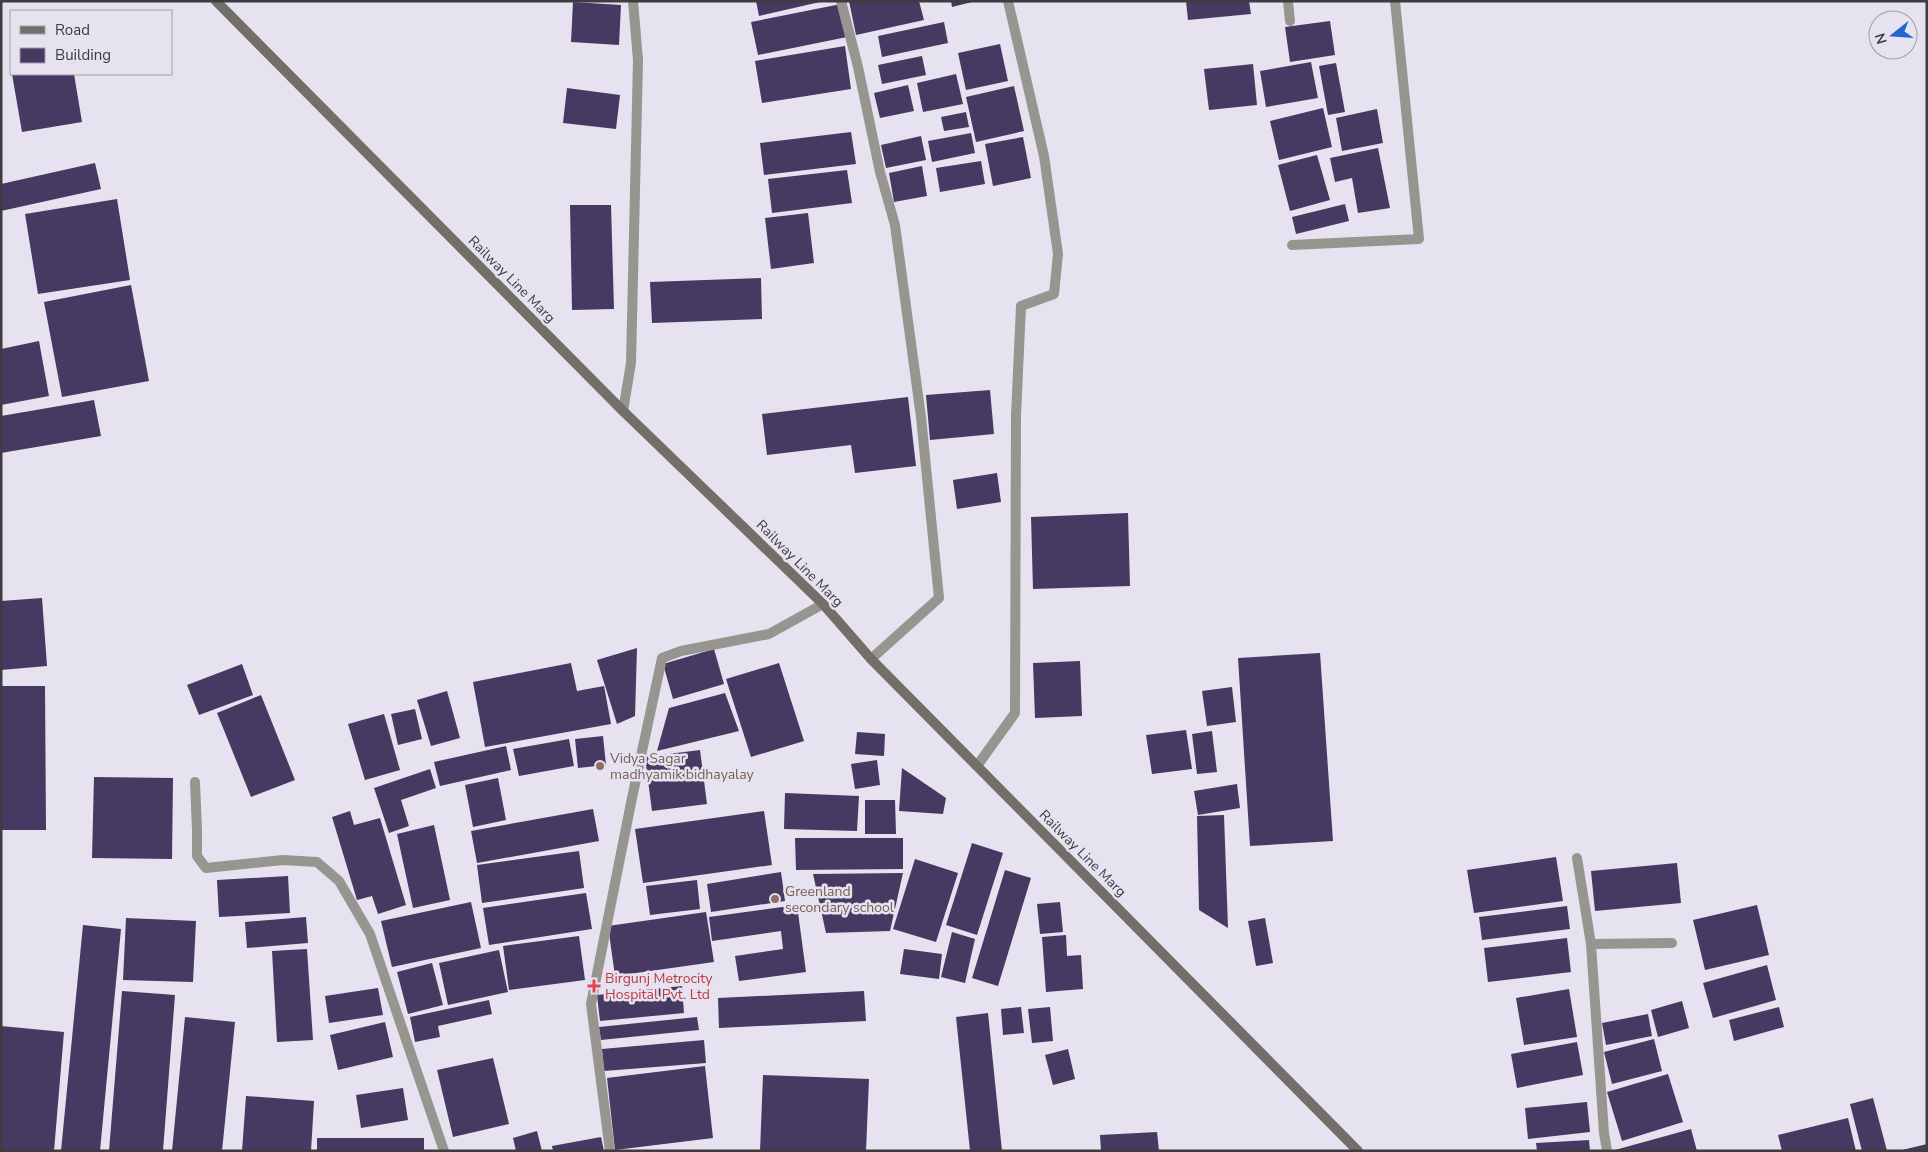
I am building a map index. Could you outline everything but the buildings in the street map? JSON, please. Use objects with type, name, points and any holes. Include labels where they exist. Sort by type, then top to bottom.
[{"type":"main road","name":"Railway Line Marg","points":[[216,1],[624,411],[823,604],[871,659],[1358,1151]]},
{"type":"street","points":[[624,411],[631,363],[638,60],[633,1]]},
{"type":"street","points":[[841,1],[858,67],[880,172],[895,225],[921,417],[939,598],[871,659]]},
{"type":"street","points":[[977,766],[1015,713],[1016,415],[1021,306],[1054,294],[1058,254],[1044,156],[1008,1]]},
{"type":"street","points":[[1288,1],[1290,21]]},
{"type":"street","points":[[1292,245],[1419,239],[1395,1]]},
{"type":"street","points":[[610,1151],[591,1004],[662,658],[681,651],[769,634],[823,604]]},
{"type":"street","points":[[195,782],[197,856],[206,868],[283,860],[317,862],[339,881],[370,934],[444,1151]]},
{"type":"street","points":[[1577,858],[1590,944],[1604,1133],[1607,1151]]},
{"type":"street","points":[[1590,944],[1672,943]]},
{"type":"place","name":"Vidya Sagar madhyamik bidhayalay","points":[[600,766]]},
{"type":"place","name":"Greenland secondary school","points":[[775,899]]},
{"type":"place","name":"Birgunj Metrocity Hospital Pvt. Ltd","points":[[594,986]]}]
